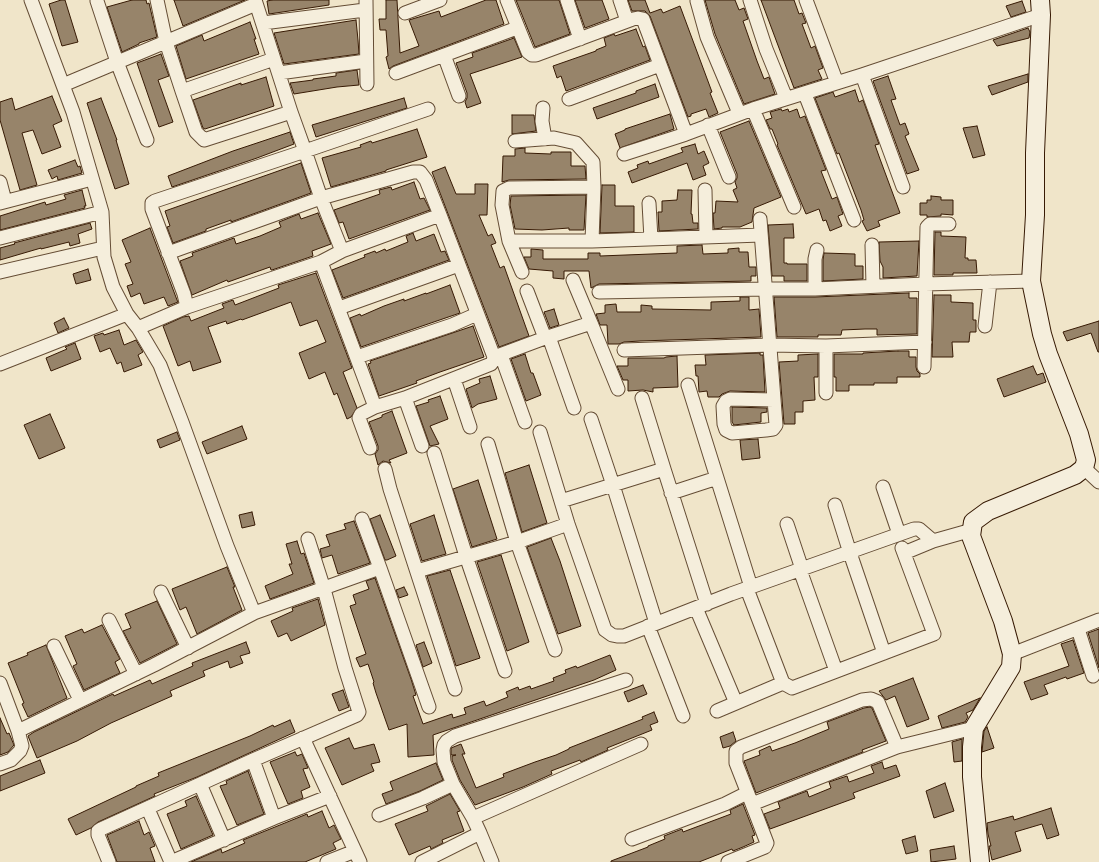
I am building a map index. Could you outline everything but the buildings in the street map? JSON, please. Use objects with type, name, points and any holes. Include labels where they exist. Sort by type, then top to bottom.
[{"type":"street","points":[[30,0],[73,112],[102,212],[104,257],[113,287],[127,314],[138,328],[160,365],[227,546],[254,613]]},
{"type":"street","points":[[157,0],[166,42],[182,91],[196,132],[204,140],[291,112]]},
{"type":"street","points":[[405,13],[440,0]]},
{"type":"street","points":[[507,0],[528,52],[532,55],[536,55],[627,21],[638,18],[643,19],[686,134]]},
{"type":"street","points":[[567,0],[580,39]]},
{"type":"street","points":[[620,0],[627,21]]},
{"type":"street","points":[[750,0],[766,49],[786,98]]},
{"type":"street","points":[[806,0],[837,83]]},
{"type":"street","points":[[97,1],[117,62],[147,140]]},
{"type":"street","points":[[696,1],[708,37],[739,113]]},
{"type":"street","points":[[63,85],[166,42],[255,2],[321,198],[342,251]]},
{"type":"street","points":[[263,22],[365,5],[367,84]]},
{"type":"street","points":[[624,154],[686,134],[739,113],[862,75],[1041,8],[1035,146],[1035,215],[1031,281],[1042,334],[1048,354],[1080,434],[1086,457],[1084,468],[1075,475],[988,511],[973,522],[971,536],[1003,621],[1012,654],[1011,667],[974,728],[972,747],[972,777],[980,862]]},
{"type":"street","points":[[396,73],[518,28]]},
{"type":"street","points":[[444,55],[458,96]]},
{"type":"street","points":[[182,91],[274,59]]},
{"type":"street","points":[[279,72],[366,61]]},
{"type":"street","points":[[569,99],[660,65]]},
{"type":"street","points":[[862,75],[903,187]]},
{"type":"street","points":[[804,94],[854,220]]},
{"type":"street","points":[[543,108],[542,121],[545,139]]},
{"type":"street","points":[[187,307],[152,209],[152,203],[428,109]]},
{"type":"street","points":[[753,109],[794,207]]},
{"type":"street","points":[[708,125],[729,177]]},
{"type":"street","points":[[515,141],[554,138],[576,143],[593,162],[594,187],[592,241]]},
{"type":"street","points":[[168,253],[321,198],[413,172],[420,172],[426,180],[477,314],[497,356],[525,422]]},
{"type":"street","points":[[0,182],[3,202],[92,179]]},
{"type":"street","points":[[522,272],[509,241],[502,205],[503,191],[509,188],[594,187]]},
{"type":"street","points":[[705,190],[706,237]]},
{"type":"street","points":[[649,203],[651,239]]},
{"type":"street","points":[[0,238],[102,212]]},
{"type":"street","points":[[138,328],[187,307],[322,262],[342,251],[440,215]]},
{"type":"street","points":[[760,219],[774,400]]},
{"type":"street","points":[[924,367],[927,227],[930,224],[949,224]]},
{"type":"street","points":[[509,241],[592,241],[761,235]]},
{"type":"street","points":[[872,245],[873,286]]},
{"type":"street","points":[[0,272],[103,248]]},
{"type":"street","points":[[815,289],[815,265],[817,250]]},
{"type":"street","points":[[322,262],[375,407]]},
{"type":"street","points":[[339,308],[459,264]]},
{"type":"street","points":[[573,280],[618,389]]},
{"type":"street","points":[[599,292],[766,288],[815,289],[1031,281]]},
{"type":"street","points":[[985,326],[990,282]]},
{"type":"street","points":[[528,291],[574,408]]},
{"type":"street","points":[[0,364],[127,314]]},
{"type":"street","points":[[357,357],[452,325],[477,314]]},
{"type":"street","points":[[370,448],[359,418],[360,414],[491,364],[497,356],[590,323]]},
{"type":"street","points":[[624,350],[770,345],[826,346],[925,342]]},
{"type":"street","points":[[826,346],[826,393]]},
{"type":"street","points":[[454,379],[470,427]]},
{"type":"street","points":[[688,385],[749,588],[783,683],[792,688],[934,634],[903,550],[933,540],[972,530]]},
{"type":"street","points":[[405,398],[422,446]]},
{"type":"street","points":[[642,398],[671,493],[702,606],[736,703]]},
{"type":"street","points":[[591,419],[613,485],[652,625],[683,716]]},
{"type":"street","points":[[540,432],[568,524],[605,630],[612,635],[624,636],[749,588],[914,529],[919,529],[933,540]]},
{"type":"street","points":[[488,444],[517,542],[555,650]]},
{"type":"street","points":[[434,453],[466,556],[505,671]]},
{"type":"street","points":[[1084,468],[1099,482]]},
{"type":"street","points":[[385,469],[390,489],[455,689]]},
{"type":"street","points":[[561,501],[664,469]]},
{"type":"street","points":[[671,493],[717,478]]},
{"type":"street","points":[[883,487],[899,534]]},
{"type":"street","points":[[835,505],[884,653]]},
{"type":"street","points":[[362,519],[429,707]]},
{"type":"street","points":[[417,571],[517,542],[568,524]]},
{"type":"street","points":[[787,524],[801,570],[836,671]]},
{"type":"street","points":[[109,862],[98,835],[98,831],[253,760],[357,715],[359,712],[345,668],[324,589],[308,539]]},
{"type":"street","points":[[18,731],[188,648],[254,613],[380,568]]},
{"type":"street","points":[[161,592],[188,648]]},
{"type":"street","points":[[109,620],[136,674]]},
{"type":"street","points":[[1012,654],[1099,620]]},
{"type":"street","points":[[1078,629],[1093,676]]},
{"type":"street","points":[[54,646],[80,700]]},
{"type":"street","points":[[492,862],[473,818],[454,784],[444,762],[442,755],[444,745],[454,736],[626,680]]},
{"type":"street","points":[[0,683],[3,701],[18,731],[22,746],[20,751],[11,760],[0,764]]},
{"type":"street","points":[[717,711],[783,683]]},
{"type":"street","points":[[728,862],[765,846],[767,843],[736,763],[736,751],[741,747],[862,700],[871,699],[878,702],[897,747]]},
{"type":"street","points":[[632,839],[725,804],[750,799],[897,747],[974,728]]},
{"type":"street","points":[[303,738],[358,856],[326,862]]},
{"type":"street","points":[[473,818],[641,744]]},
{"type":"street","points":[[253,760],[274,818]]},
{"type":"street","points":[[200,784],[224,840]]},
{"type":"street","points":[[379,815],[454,784]]},
{"type":"street","points":[[148,809],[171,862],[330,796]]},
{"type":"street","points":[[429,860],[480,833]]}]
